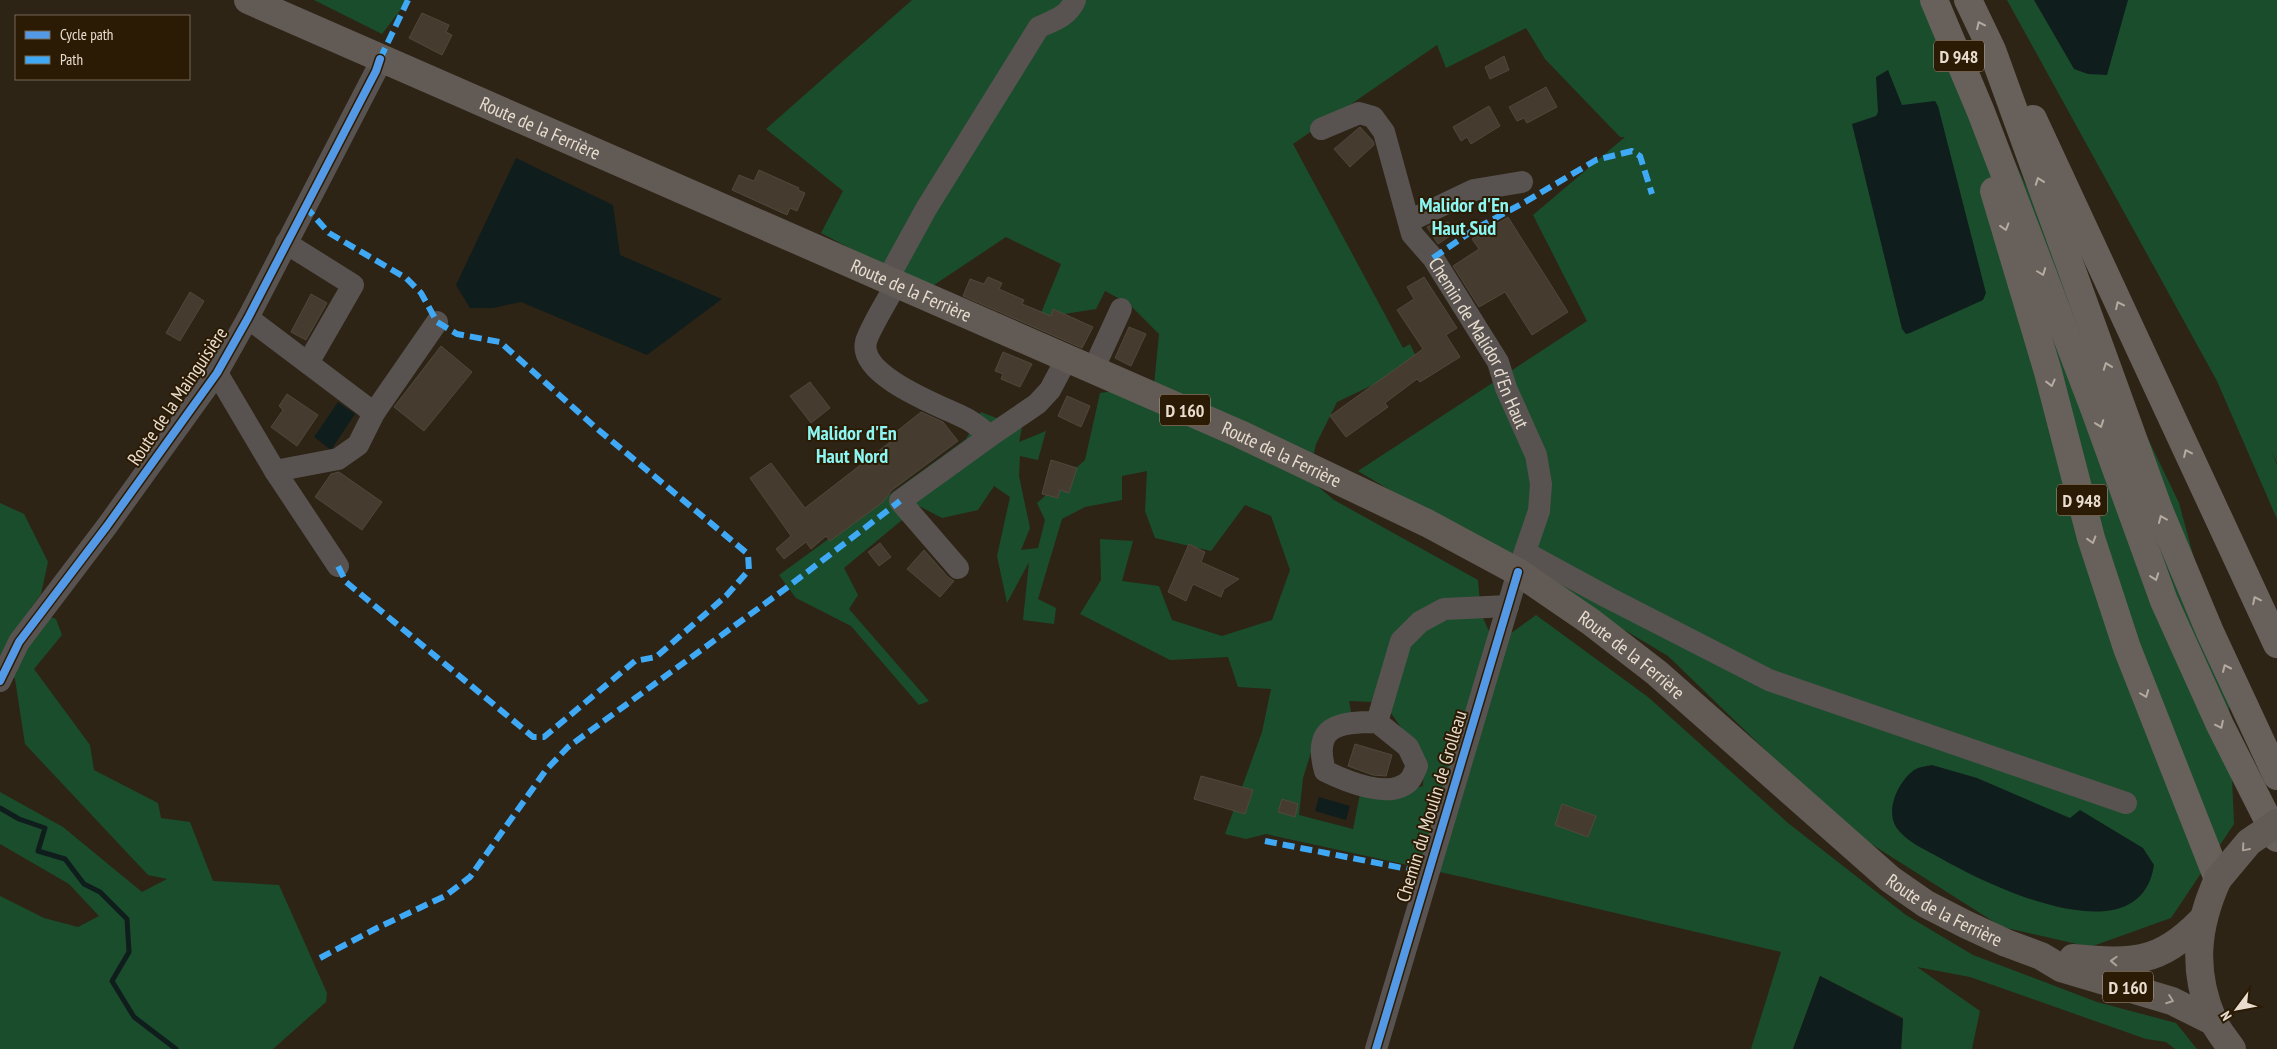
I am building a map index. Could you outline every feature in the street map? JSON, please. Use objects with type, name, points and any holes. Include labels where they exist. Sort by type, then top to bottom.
[{"type":"highway","name":"D 948","points":[[1934,0],[1982,112],[2094,408],[2164,601],[2220,725],[2277,838]]},
{"type":"highway","name":"D 948","points":[[1968,0],[1992,50],[2037,126],[2277,644]]},
{"type":"highway","name":"D 948","points":[[1992,50],[2159,510],[2210,632],[2277,776]]},
{"type":"highway","name":"D 948","points":[[1982,112],[1983,153],[2048,372],[2091,538],[2127,648],[2218,879]]},
{"type":"main road","name":"Route de la Ferrière","points":[[248,0],[1240,434],[1400,510],[1522,562],[1591,622],[1657,673],[1890,879],[1926,904],[2006,943],[2042,956],[2061,968],[2172,1001],[2214,1022]]},
{"type":"main road","points":[[2232,1049],[2214,1022],[2201,980],[2198,954],[2202,920],[2218,879],[2249,842],[2277,823]]},
{"type":"main road","name":"Route de la Ferrière","points":[[2042,956],[2118,962],[2138,960],[2150,957],[2176,943],[2202,920]]},
{"type":"street","points":[[990,436],[968,419],[900,386],[875,368],[867,356],[866,342],[926,209],[1039,27],[1060,19],[1073,6],[1075,0]]},
{"type":"street","name":"Route de la Mainguisière","points":[[0,681],[19,642],[107,526],[217,373],[248,318],[376,71],[380,59]]},
{"type":"street","name":"Chemin de Malidor d'En Haut","points":[[1321,130],[1359,113],[1373,117],[1384,132],[1412,234],[1433,258],[1498,362],[1506,388],[1536,455],[1541,484],[1539,511],[1522,562]]},
{"type":"street","points":[[1408,221],[1474,190],[1522,182]]},
{"type":"street","points":[[286,243],[353,285],[308,363]]},
{"type":"street","points":[[1093,370],[1122,309]]},
{"type":"street","points":[[248,318],[374,413]]},
{"type":"street","points":[[276,471],[338,459],[358,445],[374,413],[437,322]]},
{"type":"street","points":[[958,568],[900,500],[1037,404],[1050,390],[1067,358]]},
{"type":"street","points":[[217,373],[276,471],[338,566]]},
{"type":"street","points":[[1522,562],[1607,597],[1769,680],[2126,803]]},
{"type":"street","name":"Chemin du Moulin de Grolleau","points":[[1376,1049],[1522,562]]},
{"type":"street","points":[[1377,722],[1401,641],[1420,622],[1444,609],[1508,606]]},
{"type":"green space","points":[[314,0],[408,0],[382,34]]},
{"type":"green space","points":[[912,0],[1935,0],[2179,503],[2228,683],[2234,824],[2171,918],[2090,947],[2002,927],[1846,828],[1668,656],[1358,471],[1587,321],[1533,215],[1625,137],[1620,137],[1545,59],[1526,28],[1446,68],[1437,45],[1293,144],[1403,348],[1410,344],[1419,363],[1337,402],[1316,444],[1308,478],[1334,500],[1478,580],[1480,603],[1440,606],[1397,641],[1387,674],[1374,702],[1349,701],[1352,717],[1335,735],[1318,730],[1303,778],[1299,815],[1353,829],[1361,789],[1396,794],[1423,786],[1424,760],[1386,706],[1408,645],[1446,614],[1480,611],[1495,645],[1536,615],[1648,697],[1788,823],[1906,915],[1973,955],[2097,1002],[2176,1023],[2197,1049],[2175,1049],[2166,1042],[2146,1039],[1970,977],[1917,967],[1980,1011],[1972,1049],[1901,1049],[1903,1018],[1820,976],[1793,1049],[1751,1049],[1781,952],[1467,878],[1266,834],[1246,839],[1225,834],[1262,732],[1271,689],[1238,687],[1228,657],[1170,660],[1080,614],[1101,580],[1100,539],[1133,541],[1122,581],[1159,586],[1172,620],[1222,636],[1272,620],[1290,570],[1271,516],[1245,505],[1211,551],[1155,538],[1145,511],[1147,471],[1122,476],[1122,500],[1085,507],[1062,519],[1038,599],[1056,608],[1054,624],[1023,620],[1029,562],[1007,603],[997,556],[1010,497],[994,486],[978,510],[942,518],[919,506],[844,568],[858,595],[849,609],[929,701],[919,705],[851,626],[796,598],[779,575],[966,439],[981,412],[1022,428],[1019,442],[1046,431],[1038,460],[1020,456],[1019,476],[1030,528],[1021,550],[1038,548],[1045,520],[1037,503],[1085,460],[1100,393],[1154,385],[1159,334],[1129,304],[1105,291],[1096,309],[1039,318],[1061,264],[1006,237],[928,289],[821,233],[843,191],[766,129]]},
{"type":"green space","points":[[2007,0],[2277,0],[2277,463],[2271,449],[2277,465],[2277,519],[2217,381]]},
{"type":"green space","points":[[0,503],[24,514],[48,562],[41,594],[30,609],[56,619],[62,635],[34,669],[90,745],[94,770],[158,803],[161,818],[190,822],[213,881],[279,885],[327,993],[326,1002],[273,1049],[0,1049],[0,896],[44,918],[78,927],[99,916],[69,884],[0,844],[0,792],[63,827],[142,892],[167,879],[148,875],[25,744],[15,679],[0,662]]},
{"type":"shaded area","points":[[2034,0],[2128,0],[2107,75],[2088,74],[2074,69]]},
{"type":"shaded area","points":[[1888,70],[1902,105],[1935,101],[1938,106],[1986,293],[1983,300],[1906,334],[1902,329],[1852,124],[1876,116],[1878,112],[1876,77]]},
{"type":"shaded area","points":[[516,158],[613,205],[620,255],[722,299],[647,355],[521,302],[493,308],[470,308],[456,285]]},
{"type":"shaded area","points":[[338,402],[355,414],[331,450],[314,437]]},
{"type":"shaded area","points":[[1932,765],[1977,778],[2070,818],[2080,810],[2143,848],[2154,865],[2143,893],[2122,908],[2093,912],[2060,907],[2026,898],[1993,885],[1918,846],[1905,837],[1896,827],[1893,820],[1893,804],[1899,788],[1908,775],[1916,769]]},
{"type":"shaded area","points":[[1319,797],[1350,806],[1346,820],[1315,811]]},
{"type":"shaded area","points":[[1820,976],[1903,1019],[1901,1049],[1793,1049]]},
{"type":"building","points":[[422,13],[449,25],[446,32],[452,35],[442,55],[409,38]]},
{"type":"building","points":[[1504,56],[1509,70],[1490,79],[1485,67]]},
{"type":"building","points":[[1546,87],[1557,107],[1527,123],[1524,118],[1517,121],[1509,107]]},
{"type":"building","points":[[1489,106],[1500,126],[1471,144],[1467,137],[1461,141],[1453,127]]},
{"type":"building","points":[[1360,127],[1373,141],[1374,145],[1350,167],[1334,149]]},
{"type":"building","points":[[759,170],[799,188],[798,190],[805,193],[797,211],[790,208],[787,215],[732,190],[739,175],[754,181]]},
{"type":"building","points":[[1508,217],[1568,312],[1532,335],[1505,292],[1479,307],[1453,266],[1479,249],[1472,239]]},
{"type":"building","points":[[1440,221],[1443,225],[1448,222],[1456,232],[1438,244],[1427,227]]},
{"type":"building","points":[[988,277],[1002,283],[999,289],[1024,300],[1022,304],[1051,316],[1053,309],[1093,327],[1082,348],[963,296],[970,279],[984,284]]},
{"type":"building","points":[[1424,277],[1457,328],[1446,335],[1460,357],[1420,382],[1417,379],[1385,403],[1388,407],[1346,437],[1330,416],[1423,349],[1397,310],[1414,299],[1407,287]]},
{"type":"building","points":[[190,292],[204,301],[180,341],[166,333]]},
{"type":"building","points":[[311,294],[327,303],[306,340],[291,332]]},
{"type":"building","points":[[1129,327],[1146,334],[1131,366],[1115,358]]},
{"type":"building","points":[[441,346],[472,372],[424,431],[394,407]]},
{"type":"building","points":[[1003,352],[1032,364],[1020,387],[1001,379],[1003,374],[995,371]]},
{"type":"building","points":[[810,382],[830,408],[811,423],[790,396]]},
{"type":"building","points":[[287,394],[318,415],[297,446],[271,427],[283,410],[279,406]]},
{"type":"building","points":[[1067,396],[1090,406],[1081,427],[1058,416]]},
{"type":"building","points":[[921,412],[943,422],[958,441],[892,490],[883,502],[830,541],[826,536],[811,549],[806,542],[784,559],[776,549],[791,536],[750,478],[771,463],[805,508],[894,439],[891,436]]},
{"type":"building","points":[[1051,460],[1077,468],[1069,493],[1060,490],[1058,498],[1042,494]]},
{"type":"building","points":[[339,472],[382,502],[362,530],[315,497],[331,474]]},
{"type":"building","points":[[880,543],[891,557],[879,566],[868,552]]},
{"type":"building","points":[[1189,544],[1205,552],[1201,562],[1239,579],[1224,589],[1221,597],[1193,584],[1186,601],[1168,592]]},
{"type":"building","points":[[924,550],[948,577],[954,581],[940,597],[907,569]]},
{"type":"building","points":[[1355,744],[1392,755],[1386,776],[1373,775],[1348,766]]},
{"type":"building","points":[[1201,776],[1253,790],[1245,814],[1194,799]]},
{"type":"building","points":[[1282,799],[1298,804],[1295,817],[1278,812]]},
{"type":"building","points":[[1562,804],[1596,816],[1588,837],[1555,825]]},
{"type":"waterway","points":[[0,808],[19,819],[45,828],[38,851],[65,859],[84,884],[100,892],[127,919],[129,952],[112,981],[134,1017],[176,1049]]},
{"type":"marked path","points":[[380,59],[408,0]]},
{"type":"marked path","points":[[1433,258],[1475,229],[1596,160],[1632,151],[1640,156],[1652,194]]},
{"type":"marked path","points":[[305,206],[329,233],[406,278],[421,293],[437,322],[457,334],[500,342],[595,427],[748,554],[749,570],[726,596],[656,657],[635,661],[544,737],[533,737],[346,582],[338,566]]},
{"type":"marked path","points":[[320,958],[377,928],[445,896],[470,877],[546,770],[568,747],[785,589],[900,501]]},
{"type":"marked path","points":[[1265,841],[1428,873]]},
{"type":"cycle path","points":[[0,681],[19,642],[107,526],[217,373],[248,318],[376,71],[380,59]]},
{"type":"cycle path","points":[[1376,1049],[1518,572]]},
{"type":"district","name":"Malidor d'En Haut Sud","points":[[1464,216]]},
{"type":"district","name":"Malidor d'En Haut Nord","points":[[852,444]]}]
